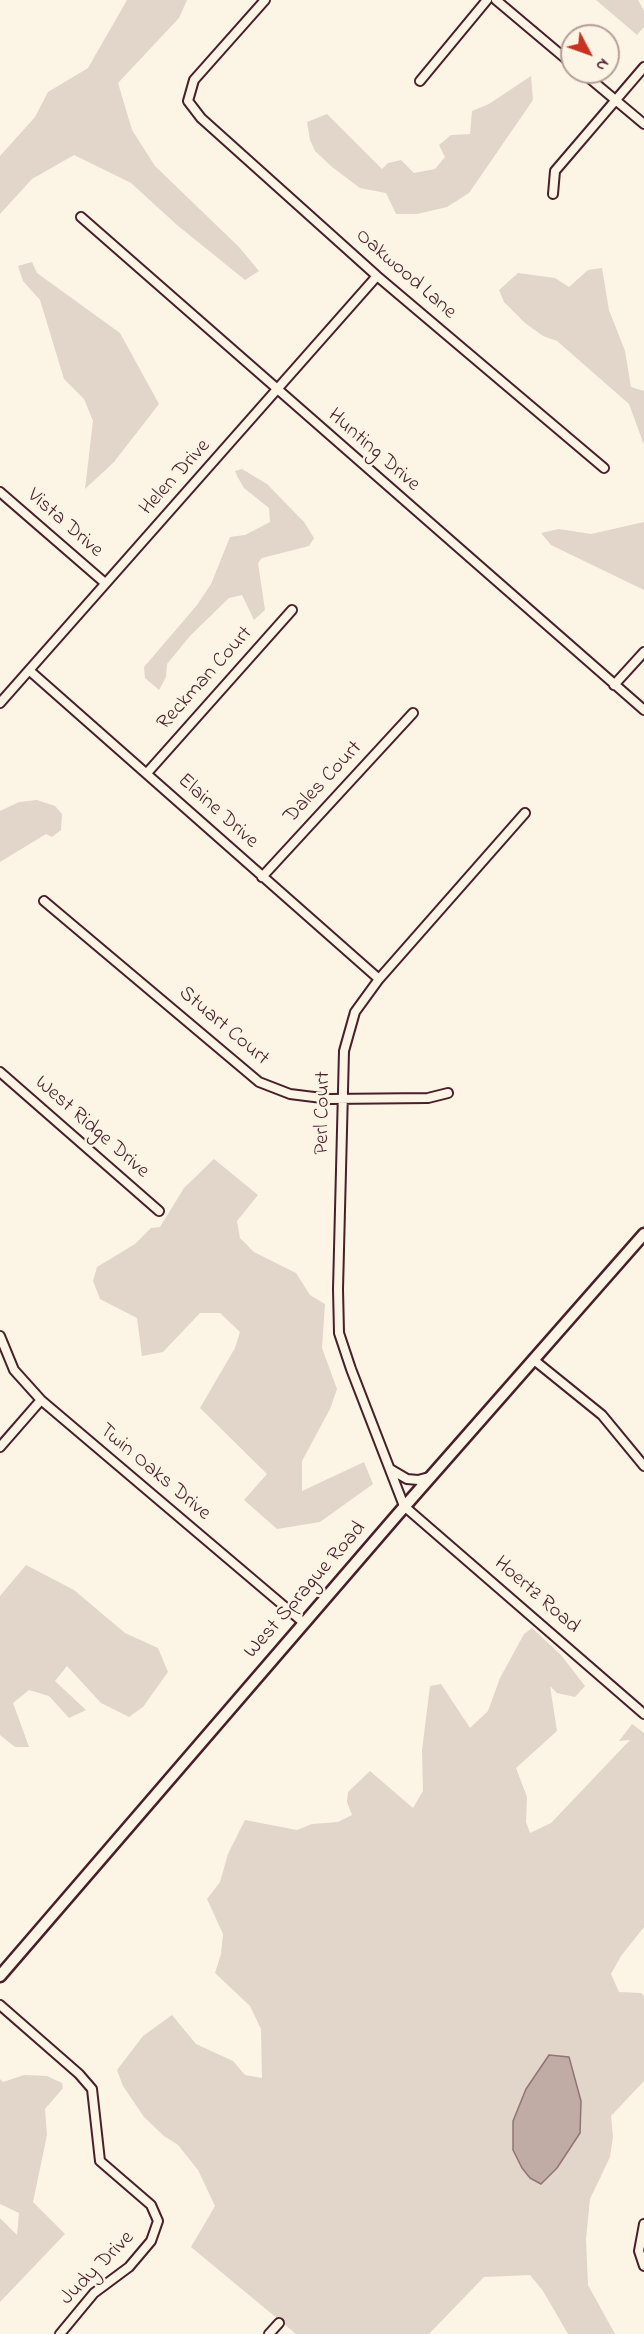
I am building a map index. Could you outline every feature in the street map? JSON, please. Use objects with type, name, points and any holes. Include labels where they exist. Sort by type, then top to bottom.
[{"type":"street","name":"Oakwood Lane","points":[[265,0],[194,80],[188,101],[201,118],[377,276],[604,468]]},
{"type":"street","points":[[420,81],[487,0]]},
{"type":"street","points":[[496,0],[560,54]]},
{"type":"street","points":[[553,194],[555,171],[644,67]]},
{"type":"street","points":[[596,84],[644,124]]},
{"type":"street","name":"Hunting Drive","points":[[81,217],[644,710]]},
{"type":"street","name":"Helen Drive","points":[[0,703],[377,276]]},
{"type":"street","name":"Vista Drive","points":[[0,492],[105,584]]},
{"type":"street","name":"Reckman Court","points":[[147,773],[292,610]]},
{"type":"street","points":[[614,685],[644,652]]},
{"type":"street","name":"Elaine Drive","points":[[30,671],[380,979]]},
{"type":"street","name":"Dales Court","points":[[262,877],[413,713]]},
{"type":"street","name":"Perl Court","points":[[404,1506],[339,1333],[344,1051],[355,1012],[380,979],[525,813]]},
{"type":"street","name":"Stuart Court","points":[[44,901],[259,1082],[290,1094],[343,1100],[428,1098],[448,1092]]},
{"type":"street","name":"West Ridge Drive","points":[[0,1072],[159,1211]]},
{"type":"street","name":"West Sprague Road","points":[[0,1976],[404,1506],[644,1234]]},
{"type":"street","name":"Twin Oaks Drive","points":[[0,1336],[14,1370],[40,1400],[303,1623]]},
{"type":"street","points":[[534,1360],[602,1415],[644,1466]]},
{"type":"street","points":[[0,1447],[40,1400]]},
{"type":"street","points":[[389,1468],[407,1479],[418,1480],[431,1477]]},
{"type":"street","name":"Hoertz Road","points":[[404,1506],[644,1713]]},
{"type":"street","name":"Judy Drive","points":[[0,2005],[79,2073],[92,2089],[100,2161],[151,2205],[158,2222],[152,2241],[94,2294],[60,2334]]},
{"type":"street","points":[[644,2224],[639,2252],[644,2266]]},
{"type":"street","points":[[269,2334],[279,2323]]},
{"type":"shaded area","points":[[127,0],[187,0],[179,18],[118,83],[132,130],[155,166],[239,247],[259,271],[245,280],[177,225],[131,183],[74,155],[32,179],[0,214],[0,156],[35,117],[48,92],[88,68]]},
{"type":"shaded area","points":[[596,0],[638,0],[644,11],[644,27],[637,35]]},
{"type":"shaded area","points":[[531,76],[533,100],[469,193],[447,207],[417,214],[396,214],[386,193],[360,188],[315,151],[310,140],[307,122],[327,114],[382,169],[388,163],[401,160],[414,173],[435,169],[445,157],[439,145],[451,135],[470,134],[472,111],[489,104]]},
{"type":"shaded area","points":[[32,262],[37,273],[120,333],[159,404],[114,462],[85,489],[93,421],[84,399],[64,379],[40,300],[23,281],[18,266]]},
{"type":"shaded area","points":[[602,268],[609,310],[625,351],[631,387],[644,391],[644,445],[629,404],[557,341],[543,336],[525,323],[504,302],[499,290],[518,273],[555,278],[569,287],[588,270]]},
{"type":"shaded area","points":[[242,469],[267,484],[304,522],[314,538],[309,546],[262,558],[258,563],[265,610],[254,620],[242,595],[229,598],[190,636],[167,664],[166,677],[159,690],[145,678],[144,667],[197,605],[211,584],[230,537],[245,535],[270,522],[269,508],[244,488],[237,476],[235,471]]},
{"type":"shaded area","points":[[644,522],[644,590],[551,545],[541,533],[559,529],[591,534]]},
{"type":"shaded area","points":[[37,800],[55,806],[62,814],[61,830],[52,837],[46,834],[0,862],[0,811],[19,802]]},
{"type":"shaded area","points":[[214,1159],[258,1195],[237,1221],[240,1238],[254,1252],[296,1273],[310,1295],[325,1304],[322,1348],[337,1389],[330,1409],[302,1461],[302,1491],[364,1462],[373,1484],[320,1522],[277,1529],[244,1500],[267,1474],[200,1408],[235,1348],[240,1332],[220,1313],[200,1313],[163,1352],[142,1356],[137,1318],[100,1299],[93,1281],[97,1267],[135,1244],[151,1228],[160,1227],[184,1188]]},
{"type":"shaded area","points":[[26,1565],[74,1590],[125,1633],[158,1648],[168,1672],[143,1707],[129,1717],[101,1703],[67,1666],[55,1681],[86,1710],[69,1718],[49,1696],[29,1690],[13,1703],[29,1747],[15,1747],[0,1735],[0,1596]]},
{"type":"shaded area","points":[[532,1628],[561,1655],[585,1686],[575,1697],[557,1693],[550,1686],[557,1731],[516,1768],[527,1797],[526,1822],[530,1833],[551,1823],[630,1740],[619,1741],[632,1724],[644,1733],[644,1927],[621,1956],[611,1974],[619,1992],[641,1993],[644,1996],[644,2081],[611,2116],[613,2137],[610,2157],[590,2199],[586,2239],[588,2285],[615,2334],[568,2334],[543,2291],[530,2275],[484,2277],[429,2334],[296,2334],[191,2247],[215,2206],[198,2170],[178,2145],[164,2136],[144,2117],[123,2086],[117,2070],[143,2036],[172,2015],[196,2044],[233,2061],[245,2075],[262,2078],[261,2029],[250,2006],[215,1973],[221,1954],[223,1934],[207,1899],[220,1882],[228,1854],[245,1820],[297,1830],[312,1824],[338,1822],[352,1815],[347,1802],[348,1792],[370,1771],[413,1808],[423,1791],[422,1750],[430,1686],[441,1684],[470,1728],[488,1711],[500,1678],[524,1634]]},
{"type":"shaded area","points":[[549,2055],[569,2057],[581,2101],[580,2133],[557,2168],[541,2184],[530,2178],[513,2150],[513,2121],[526,2089]]},
{"type":"shaded area","points":[[24,2075],[47,2076],[62,2083],[63,2088],[45,2109],[47,2135],[33,2202],[65,2234],[0,2302],[0,2218],[17,2235],[19,2213],[0,2204],[0,2079],[3,2082]]}]
